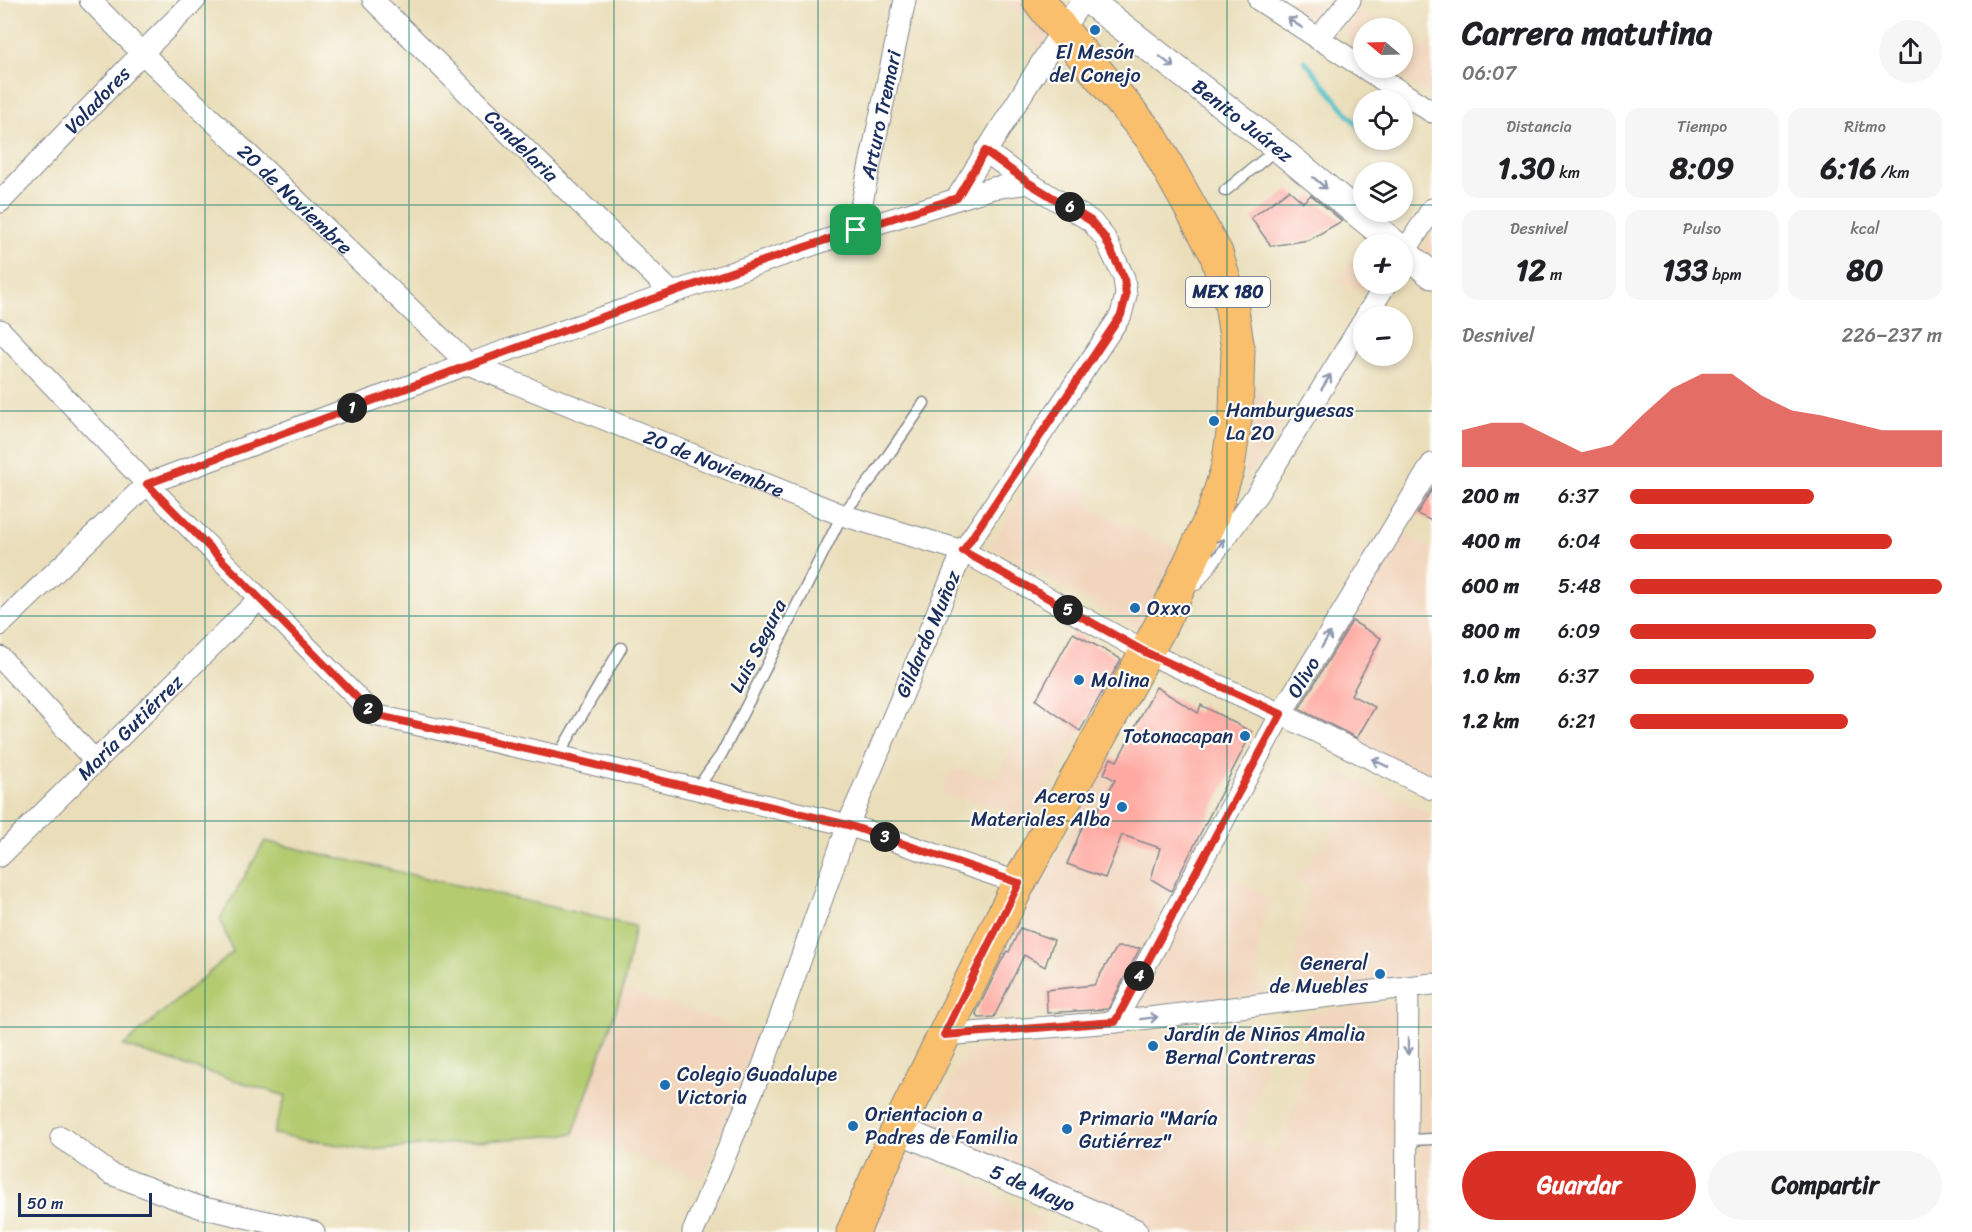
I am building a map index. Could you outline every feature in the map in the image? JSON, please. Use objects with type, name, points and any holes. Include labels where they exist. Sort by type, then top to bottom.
[{"type":"main road","name":"MEX 180","points":[[853,1232],[898,1128],[1019,883],[1152,639],[1213,514],[1228,468],[1236,412],[1238,360],[1231,304],[1216,253],[1151,136],[1062,30],[1040,0]]},
{"type":"street","name":"20 de Noviembre","points":[[90,0],[142,53],[468,364],[842,515],[963,551],[1152,639],[1281,714],[1432,789]]},
{"type":"street","name":"Voladores","points":[[0,202],[195,0]]},
{"type":"street","name":"Candelaria","points":[[373,0],[672,293]]},
{"type":"street","name":"Arturo Tremari","points":[[856,230],[905,0]]},
{"type":"street","points":[[957,198],[1062,30],[1085,0]]},
{"type":"street","name":"Benito Juárez","points":[[1085,0],[1278,148],[1381,234]]},
{"type":"street","points":[[1259,0],[1432,112]]},
{"type":"street","points":[[1318,39],[1347,1]]},
{"type":"street","name":"Gildardo Muñoz","points":[[693,1232],[763,1066],[848,825],[963,551],[1121,315],[1126,296],[1124,278],[1105,238],[1091,221],[1029,183],[985,151]]},
{"type":"street","points":[[0,625],[147,484],[468,364],[856,230],[993,188],[1029,183]]},
{"type":"street","points":[[1413,235],[1432,209]]},
{"type":"street","name":"Benito Juárez","points":[[1413,260],[1432,275]]},
{"type":"street","points":[[0,330],[258,599],[374,715],[697,788],[848,825],[1019,883]]},
{"type":"street","points":[[1152,639],[1258,493],[1353,338]]},
{"type":"street","name":"Olivo","points":[[1115,1022],[1281,714],[1432,464]]},
{"type":"street","name":"María Gutiérrez","points":[[0,856],[258,599]]},
{"type":"street","points":[[0,657],[96,762]]},
{"type":"street","points":[[944,1035],[1115,1022],[1432,984]]},
{"type":"street","points":[[1406,1232],[1408,988]]},
{"type":"street","name":"5 de Mayo","points":[[898,1128],[1117,1228]]},
{"type":"street","points":[[61,1137],[111,1174],[188,1203],[314,1232]]},
{"type":"lane","points":[[1225,191],[1278,148]]},
{"type":"lane","name":"Luis Segura","points":[[697,788],[721,755],[842,515],[876,473],[924,403]]},
{"type":"lane","points":[[558,756],[621,648]]},
{"type":"lane","points":[[1408,1140],[1432,1139]]},
{"type":"shaded area","points":[[996,0],[1020,0],[1050,34],[1041,50],[1023,36],[1035,21]]},
{"type":"shaded area","points":[[1284,0],[1316,0],[1324,10],[1310,23],[1281,2]]},
{"type":"shaded area","points":[[1359,9],[1375,18],[1353,18],[1353,47],[1345,28]]},
{"type":"shaded area","points":[[1432,38],[1432,96],[1402,78],[1413,78],[1413,41],[1425,48]]},
{"type":"shaded area","points":[[1432,232],[1432,264],[1418,253]]},
{"type":"shaded area","points":[[1352,258],[1353,259],[1353,288],[1336,281]]},
{"type":"shaded area","points":[[1253,389],[1286,416],[1250,474],[1245,471],[1252,431]]},
{"type":"shaded area","points":[[1036,466],[1092,494],[1088,506],[1178,549],[1138,629],[991,547]]},
{"type":"shaded area","points":[[1401,533],[1432,548],[1432,783],[1293,710]]},
{"type":"shaded area","points":[[1073,633],[1122,659],[1031,823],[1007,810],[942,793],[953,767],[996,778],[1017,738],[976,709],[989,690],[1028,714]]},
{"type":"shaded area","points":[[1201,705],[1250,735],[1112,1008],[979,1018],[975,1011],[1007,951],[1051,976],[1065,941],[1020,926],[1100,772],[1168,808],[1178,758]]},
{"type":"shaded area","points":[[1340,772],[1432,815],[1432,974],[1296,992],[1294,960],[1308,888],[1294,879],[1341,826],[1319,800]]},
{"type":"shaded area","points":[[1209,866],[1274,899],[1261,926],[1258,966],[1260,994],[1149,1008],[1142,997]]},
{"type":"shaded area","name":"Colegio Guadalupe Victoria","points":[[623,989],[761,1035],[702,1180],[573,1134]]},
{"type":"shaded area","points":[[1398,1001],[1396,1232],[1368,1232],[1293,1224],[1289,1232],[1151,1232],[928,1131],[967,1050],[1257,1021],[1265,1076],[1241,1138],[1279,1151],[1310,1064],[1302,1014]]},
{"type":"shaded area","points":[[1432,1001],[1432,1232],[1420,1232],[1422,1016]]},
{"type":"shaded area","points":[[909,1150],[1042,1221],[1043,1232],[873,1232]]},
{"type":"green space","points":[[265,841],[635,926],[623,989],[573,1134],[369,1150],[273,1134],[286,1096],[123,1046],[233,952],[220,919]]},
{"type":"building","points":[[1289,190],[1303,202],[1311,195],[1342,221],[1309,240],[1271,246],[1251,218]]},
{"type":"building","points":[[1432,489],[1432,521],[1417,514]]},
{"type":"building","points":[[1352,621],[1381,638],[1351,695],[1375,707],[1357,738],[1299,709]]},
{"type":"building","name":"Molina","points":[[1073,633],[1121,659],[1080,731],[1036,700]]},
{"type":"building","points":[[1156,687],[1198,713],[1201,705],[1252,732],[1171,891],[1151,879],[1160,848],[1122,835],[1105,878],[1067,864],[1084,823],[1089,825],[1115,780],[1104,774],[1111,758],[1117,761]]},
{"type":"building","points":[[1020,928],[1054,940],[1045,967],[1024,955],[994,1017],[979,1018],[976,1013]]},
{"type":"building","points":[[1117,947],[1140,948],[1108,1009],[1047,1013],[1046,990],[1094,985]]},
{"type":"waterway","points":[[1305,61],[1353,120]]},
{"type":"place","name":"El Mesón del Conejo","points":[[1095,30]]},
{"type":"place","name":"Hamburguesas La 20","points":[[1214,421]]},
{"type":"place","name":"Oxxo","points":[[1135,608]]},
{"type":"place","name":"Molina","points":[[1079,680]]},
{"type":"place","name":"Totonacapan","points":[[1245,736]]},
{"type":"place","name":"Aceros y Materiales Alba","points":[[1122,807]]},
{"type":"place","name":"General de Muebles","points":[[1380,974]]},
{"type":"place","name":"Jardín de Niños Amalia Bernal Contreras","points":[[1153,1046]]},
{"type":"place","name":"Colegio Guadalupe Victoria","points":[[665,1085]]},
{"type":"place","name":"Orientacion a Padres de Familia","points":[[853,1126]]},
{"type":"place","name":"Primaria \"María Gutiérrez\"","points":[[1067,1129]]},
{"type":"route","points":[[985,151],[1029,183],[1091,221],[1105,238],[1124,278],[1126,296],[1121,315],[963,551],[1145,652],[1281,714],[1115,1022],[944,1035],[1019,883],[848,825],[697,788],[374,715],[147,484],[417,385],[468,364],[856,230],[957,198],[985,151]]}]
